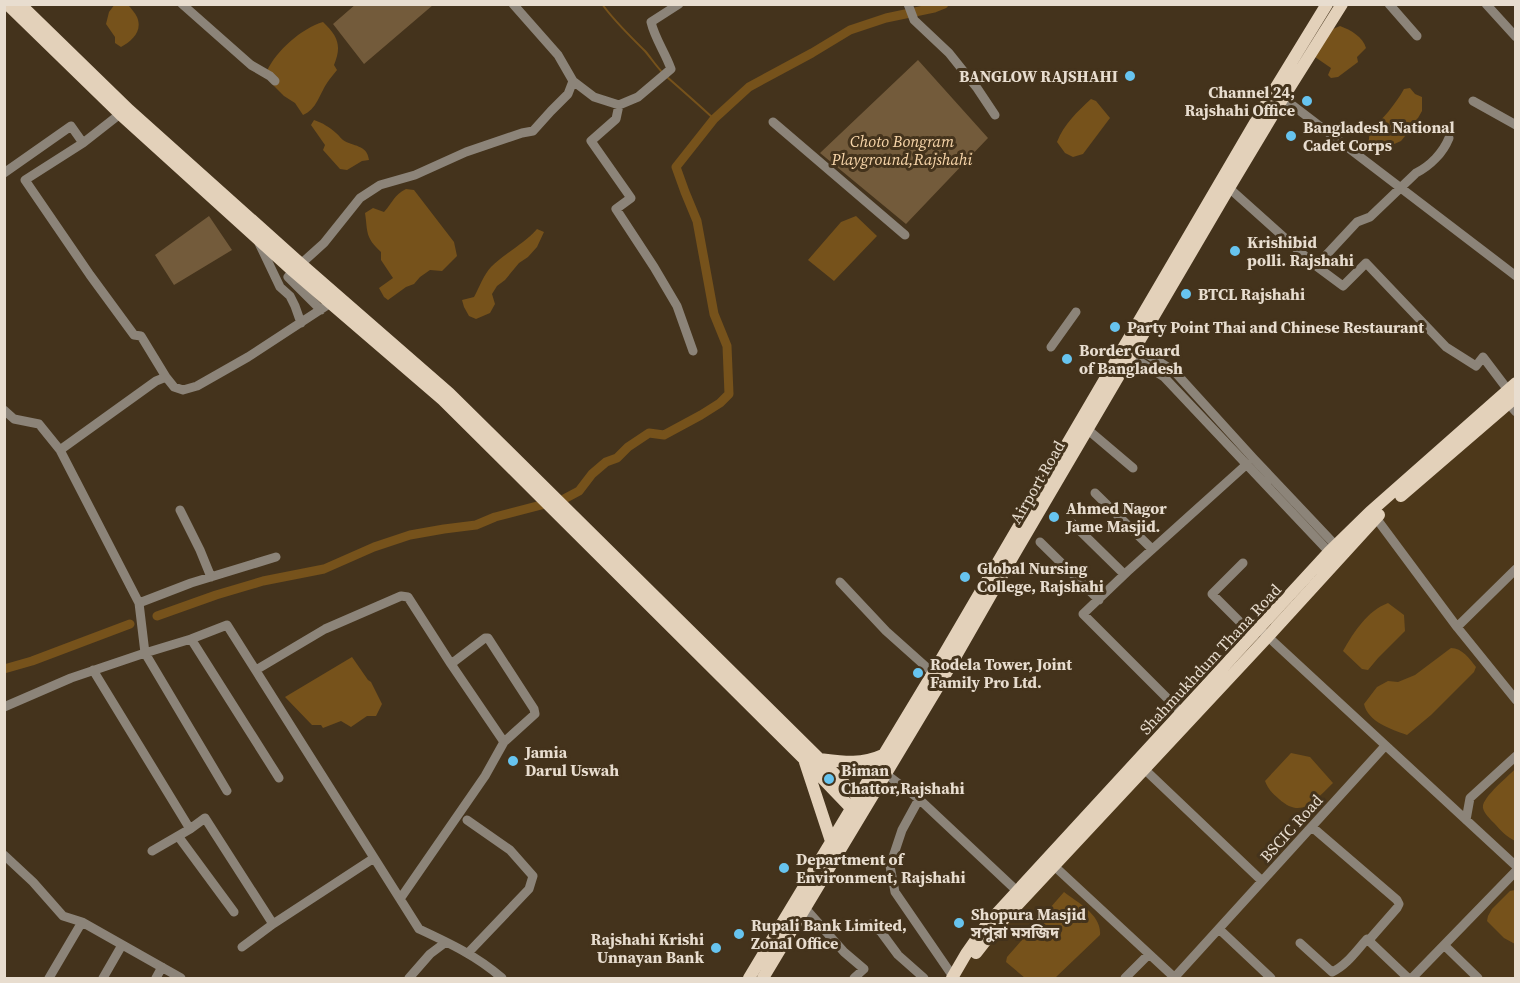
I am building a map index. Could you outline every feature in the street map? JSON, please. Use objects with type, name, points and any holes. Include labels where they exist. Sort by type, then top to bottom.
[{"type":"main road","points":[[7,4],[120,114],[256,238],[297,268],[449,393],[804,759],[854,802]]},
{"type":"main road","points":[[20,4],[129,111],[297,268],[326,307],[442,400],[544,493]]},
{"type":"main road","name":"Airport Road","points":[[763,978],[941,682],[1134,351],[1161,294],[1273,92],[1328,4]]},
{"type":"main road","name":"Airport Road","points":[[749,978],[1161,294],[1229,189],[1342,4]]},
{"type":"main road","name":"Shahmukhdum Thana Road","points":[[1336,553],[1512,397]]},
{"type":"main road","name":"Shahmukhdum Thana Road","points":[[954,978],[1051,862],[1336,553],[1370,512],[1512,397]]},
{"type":"main road","points":[[562,511],[820,759],[854,802]]},
{"type":"main road","name":"Shahmukhdum Thana Road","points":[[1141,765],[1182,713],[1260,634]]},
{"type":"main road","points":[[820,759],[846,762],[871,760],[883,754]]},
{"type":"main road","points":[[804,759],[831,841]]},
{"type":"main road","name":"Shahmukhdum Thana Road","points":[[954,978],[966,954],[987,924],[1017,891],[1051,862]]},
{"type":"street","points":[[182,4],[251,65],[270,76],[274,81]]},
{"type":"street","points":[[513,4],[558,55],[573,81],[594,97],[620,105],[638,97],[671,69],[666,54],[653,32],[651,22],[679,4]]},
{"type":"street","points":[[908,4],[914,20],[949,53],[996,115]]},
{"type":"street","points":[[1389,4],[1417,36]]},
{"type":"street","points":[[1486,4],[1515,37]]},
{"type":"street","points":[[297,268],[324,243],[360,198],[380,185],[415,175],[466,152],[533,131],[568,94],[573,81]]},
{"type":"street","points":[[1283,98],[1515,276]]},
{"type":"street","points":[[1473,101],[1515,125]]},
{"type":"street","points":[[620,105],[616,119],[591,141],[631,198],[616,209],[677,306],[693,351]]},
{"type":"street","points":[[120,114],[83,143],[25,180],[90,276],[134,335],[141,336],[174,387],[183,390],[197,386],[248,357],[326,307]]},
{"type":"street","points":[[773,122],[904,235]]},
{"type":"street","points":[[4,173],[71,126],[83,143]]},
{"type":"street","points":[[1316,266],[1357,222],[1370,218],[1416,173],[1424,169],[1444,149],[1449,138]]},
{"type":"street","points":[[1229,189],[1316,266],[1343,286],[1366,263],[1446,347],[1476,366],[1483,357],[1512,397]]},
{"type":"street","points":[[256,238],[280,287],[295,306],[301,323]]},
{"type":"street","points":[[1051,347],[1076,312]]},
{"type":"street","points":[[1134,351],[1164,377],[1336,553]]},
{"type":"street","points":[[1134,351],[1174,371],[1336,553]]},
{"type":"street","points":[[60,450],[156,381],[166,377]]},
{"type":"street","points":[[4,410],[9,421],[39,424],[60,450],[139,603],[145,653],[227,791]]},
{"type":"street","points":[[1087,429],[1132,468]]},
{"type":"street","points":[[1182,713],[1083,614],[1124,574],[1247,464]]},
{"type":"street","points":[[1095,493],[1152,549]]},
{"type":"street","points":[[180,510],[211,577]]},
{"type":"street","points":[[1376,518],[1515,700]]},
{"type":"street","points":[[1072,523],[1124,574]]},
{"type":"street","points":[[1040,542],[1099,600]]},
{"type":"street","points":[[139,603],[276,557]]},
{"type":"street","points":[[1243,563],[1212,594],[1385,746],[1515,866]]},
{"type":"street","points":[[1457,627],[1515,569]]},
{"type":"street","points":[[840,582],[886,631],[933,673]]},
{"type":"street","points":[[256,670],[325,629],[401,596],[408,597],[504,742]]},
{"type":"street","points":[[4,707],[93,670],[191,639],[227,624],[419,928],[468,953],[502,978]]},
{"type":"street","points":[[400,899],[485,776],[504,742],[535,714],[534,709],[488,639],[485,638],[451,664]]},
{"type":"street","points":[[191,639],[279,778]]},
{"type":"street","points":[[93,670],[190,829]]},
{"type":"street","name":"BSCIC Road","points":[[1051,862],[1174,978],[1385,746]]},
{"type":"street","points":[[1466,820],[1470,798],[1515,756]]},
{"type":"street","points":[[1141,765],[1262,881]]},
{"type":"street","points":[[886,774],[919,799],[1017,891]]},
{"type":"street","points":[[919,799],[902,830],[890,866],[895,892],[954,978]]},
{"type":"street","points":[[152,851],[205,818],[273,924]]},
{"type":"street","points":[[467,820],[510,850],[532,876],[530,889],[468,953]]},
{"type":"street","points":[[1300,943],[1332,972],[1367,939],[1369,940],[1399,904],[1312,827]]},
{"type":"street","points":[[178,836],[234,912]]},
{"type":"street","points":[[4,855],[33,882],[63,916],[82,922],[181,978]]},
{"type":"street","points":[[242,947],[374,858]]},
{"type":"street","points":[[1369,940],[1410,978],[1515,871]]},
{"type":"street","points":[[805,908],[844,952],[864,969],[854,978]]},
{"type":"street","points":[[50,978],[82,922]]},
{"type":"street","points":[[871,924],[881,932],[898,955],[924,978]]},
{"type":"street","points":[[1219,929],[1271,978]]},
{"type":"street","points":[[409,978],[430,954],[446,942]]},
{"type":"street","points":[[103,978],[122,945]]},
{"type":"street","points":[[1444,945],[1478,978]]},
{"type":"street","points":[[1125,978],[1149,954]]},
{"type":"street","points":[[156,978],[162,967]]},
{"type":"shaded area","points":[[115,4],[128,5],[136,15],[139,27],[129,42],[121,47],[115,43],[115,37],[106,24],[109,12]]},
{"type":"shaded area","points":[[323,22],[337,42],[338,52],[334,65],[337,70],[315,105],[303,115],[295,103],[273,85],[267,71],[290,41],[307,29]]},
{"type":"shaded area","points":[[1340,26],[1356,34],[1366,48],[1357,57],[1358,62],[1338,77],[1331,78],[1328,75],[1331,68],[1315,57],[1333,29]]},
{"type":"shaded area","points":[[1410,88],[1422,97],[1422,111],[1414,125],[1401,141],[1392,145],[1368,147],[1370,130],[1397,101],[1404,89]]},
{"type":"shaded area","points":[[1091,99],[1096,101],[1110,118],[1083,154],[1073,157],[1065,153],[1057,142],[1067,124]]},
{"type":"shaded area","points":[[314,120],[328,127],[343,140],[363,148],[369,160],[362,161],[347,170],[340,169],[323,150],[325,145],[311,125]]},
{"type":"shaded area","points":[[406,189],[414,190],[454,242],[457,256],[442,271],[430,270],[414,284],[388,300],[379,288],[393,278],[381,260],[381,252],[370,238],[365,213],[373,208],[384,212],[396,196]]},
{"type":"shaded area","points":[[856,216],[877,236],[834,281],[808,260],[841,222]]},
{"type":"shaded area","points":[[537,229],[544,232],[537,247],[497,286],[492,294],[495,304],[490,313],[476,319],[469,316],[462,300],[474,297],[491,267]]},
{"type":"shaded area","points":[[1515,386],[1515,978],[953,978],[988,927],[1370,515]]},
{"type":"shaded area","points":[[1388,603],[1404,615],[1405,631],[1368,670],[1362,669],[1343,651],[1367,617]]},
{"type":"shaded area","points":[[1451,648],[1462,652],[1476,667],[1474,672],[1431,715],[1407,735],[1381,724],[1370,716],[1364,704],[1377,687],[1388,681],[1398,682],[1415,675]]},
{"type":"shaded area","points":[[352,657],[371,682],[382,704],[376,716],[367,716],[351,727],[341,721],[323,728],[321,725],[312,725],[285,697]]},
{"type":"shaded area","points":[[1291,753],[1310,757],[1333,783],[1314,801],[1301,808],[1287,805],[1279,799],[1265,781]]},
{"type":"shaded area","points":[[1515,769],[1515,841],[1487,816],[1483,808],[1486,799]]},
{"type":"shaded area","points":[[1516,890],[1515,944],[1504,938],[1487,921],[1492,909],[1510,891]]},
{"type":"shaded area","points":[[1064,892],[1093,916],[1100,928],[1100,935],[1055,978],[1025,978],[1006,962],[1007,957]]},
{"type":"green space","points":[[356,4],[433,5],[364,64],[333,24]]},
{"type":"green space","name":"Choto Bongram Playground,Rajshahi","points":[[918,60],[988,138],[906,224],[820,153]]},
{"type":"green space","points":[[209,216],[232,250],[174,285],[155,255]]},
{"type":"waterway","points":[[602,4],[663,73]]},
{"type":"waterway","points":[[157,616],[263,581],[324,569],[374,547],[410,535],[476,525],[495,517],[564,499],[579,491],[592,474],[606,462],[617,458],[628,447],[649,433],[664,435],[720,403],[729,394],[727,346],[714,314],[697,221],[676,167],[714,119],[749,87],[850,30],[886,18],[944,4]]},
{"type":"waterway","points":[[667,77],[714,119]]},
{"type":"waterway","points":[[4,669],[32,661],[130,624]]},
{"type":"place","name":"BANGLOW RAJSHAHI","points":[[1130,76]]},
{"type":"place","name":"Channel 24, Rajshahi Office","points":[[1307,101]]},
{"type":"place","name":"Bangladesh National Cadet Corps","points":[[1291,136]]},
{"type":"place","name":"Krishibid polli. Rajshahi","points":[[1235,251]]},
{"type":"place","name":"BTCL Rajshahi","points":[[1186,294]]},
{"type":"place","name":"Party Point Thai and Chinese Restaurant","points":[[1115,327]]},
{"type":"place","name":"Border Guard of Bangladesh","points":[[1067,359]]},
{"type":"place","name":"Ahmed Nagor Jame Masjid.","points":[[1054,517]]},
{"type":"place","name":"Global Nursing College, Rajshahi","points":[[965,577]]},
{"type":"place","name":"Rodela Tower, Joint Family Pro Ltd.","points":[[918,673]]},
{"type":"place","name":"Jamia Darul Uswah","points":[[513,761]]},
{"type":"place","name":"Biman Chattor,Rajshahi","points":[[829,779]]},
{"type":"place","name":"Department of Environment, Rajshahi","points":[[784,868]]},
{"type":"place","name":"Shopura Masjid সপুরা মসজিদ","points":[[959,923]]},
{"type":"place","name":"Rupali Bank Limited, Zonal Office","points":[[739,934]]},
{"type":"place","name":"Rajshahi Krishi Unnayan Bank","points":[[716,948]]}]
